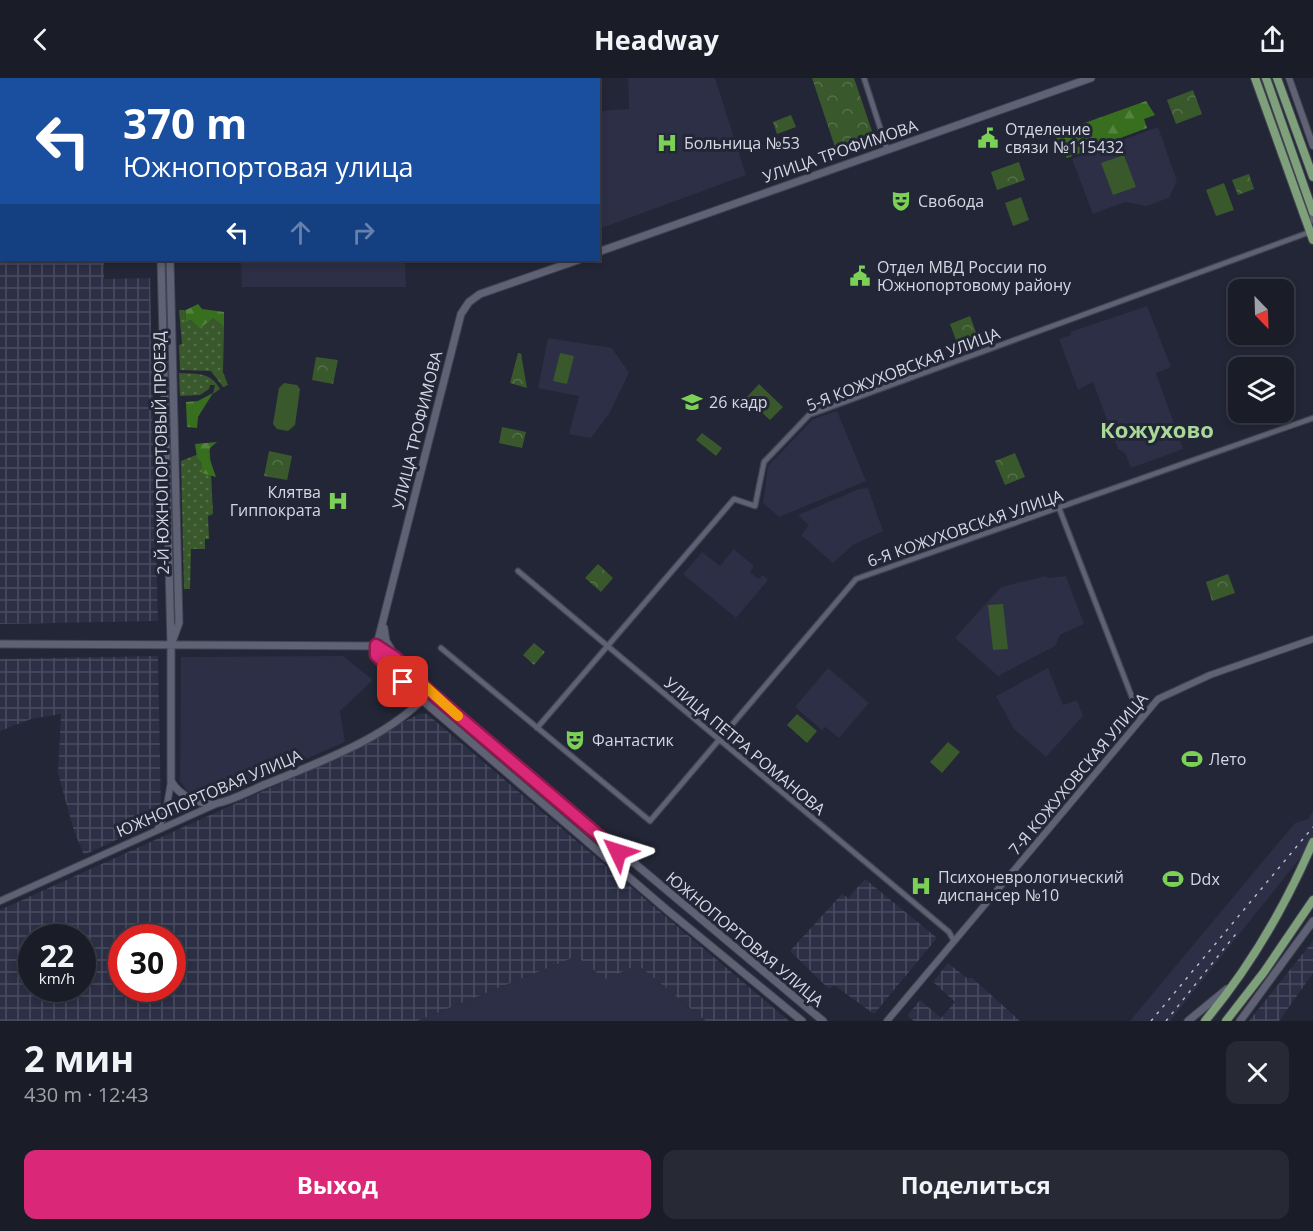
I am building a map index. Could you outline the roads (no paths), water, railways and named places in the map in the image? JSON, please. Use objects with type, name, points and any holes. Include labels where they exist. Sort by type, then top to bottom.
[{"type":"main road","name":"УЛИЦА ТРОФИМОВА","points":[[600,251],[1091,78]]},
{"type":"main road","points":[[1255,78],[1311,236]]},
{"type":"main road","points":[[1266,78],[1313,212]]},
{"type":"main road","points":[[1277,78],[1313,177]]},
{"type":"main road","name":"2-Й ЮЖНОПОРТОВЫЙ ПРОЕЗД","points":[[161,261],[171,644]]},
{"type":"main road","name":"2-Й ЮЖНОПОРТОВЫЙ ПРОЕЗД","points":[[170,261],[179,623],[171,644]]},
{"type":"main road","name":"УЛИЦА ТРОФИМОВА","points":[[376,645],[433,434],[459,320],[465,307],[480,294],[575,261]]},
{"type":"main road","points":[[169,609],[174,613],[178,608]]},
{"type":"main road","points":[[383,623],[386,641],[396,658]]},
{"type":"main road","points":[[0,644],[376,645]]},
{"type":"main road","points":[[171,644],[171,781],[176,791],[184,797],[217,803]]},
{"type":"main road","name":"ЮЖНОПОРТОВАЯ УЛИЦА","points":[[376,645],[396,658],[430,692],[631,863],[823,1021]]},
{"type":"main road","name":"ЮЖНОПОРТОВАЯ УЛИЦА","points":[[376,645],[376,655],[422,700],[623,873],[802,1021]]},
{"type":"main road","name":"ЮЖНОПОРТОВАЯ УЛИЦА","points":[[217,803],[306,767],[359,742],[399,721],[430,692]]},
{"type":"main road","points":[[1205,1021],[1264,940],[1292,889],[1313,842]]},
{"type":"main road","points":[[1226,1021],[1313,902]]},
{"type":"main road","points":[[1240,1021],[1313,921]]},
{"type":"main road","points":[[1188,1021],[1223,992],[1250,962]]},
{"type":"street","points":[[864,78],[887,149]]},
{"type":"street","points":[[1289,78],[1313,146]]},
{"type":"street","points":[[1309,200],[1313,221]]},
{"type":"street","name":"5-Я КОЖУХОВСКАЯ УЛИЦА","points":[[537,728],[734,499],[755,506],[764,462],[809,415],[1311,236]]},
{"type":"street","name":"6-Я КОЖУХОВСКАЯ УЛИЦА","points":[[537,728],[650,821],[856,579],[1313,418]]},
{"type":"street","points":[[1059,508],[1140,718]]},
{"type":"street","name":"УЛИЦА ПЕТРА РОМАНОВА","points":[[518,571],[949,932],[955,942]]},
{"type":"street","name":"7-Я КОЖУХОВСКАЯ УЛИЦА","points":[[887,1021],[1140,718],[1163,695],[1313,639]]},
{"type":"street","points":[[441,648],[537,728]]},
{"type":"street","points":[[157,829],[166,812],[171,781]]},
{"type":"street","name":"ЮЖНОПОРТОВАЯ УЛИЦА","points":[[0,901],[217,803]]},
{"type":"street","points":[[608,860],[618,858],[617,850]]},
{"type":"street","points":[[623,873],[622,865],[625,862],[631,863]]},
{"type":"railway","points":[[1151,1021],[1313,827]]},
{"type":"railway","points":[[1166,1021],[1239,930]]},
{"type":"place","name":"Отделение связи №115432","points":[[988,138]]},
{"type":"place","name":"Больница №53","points":[[667,143]]},
{"type":"place","name":"Свобода","points":[[901,201]]},
{"type":"place","name":"Отдел МВД России по Южнопортовому району","points":[[860,276]]},
{"type":"place","name":"26 кадр","points":[[692,402]]},
{"type":"place","name":"Клятва Гиппократа","points":[[338,501]]},
{"type":"place","name":"Фантастик","points":[[575,740]]},
{"type":"place","name":"Лето","points":[[1192,759]]},
{"type":"place","name":"Ddx","points":[[1173,879]]},
{"type":"place","name":"Психоневрологический диспансер №10","points":[[921,886]]},
{"type":"district","name":"Кожухово","points":[[1157,430]]}]
